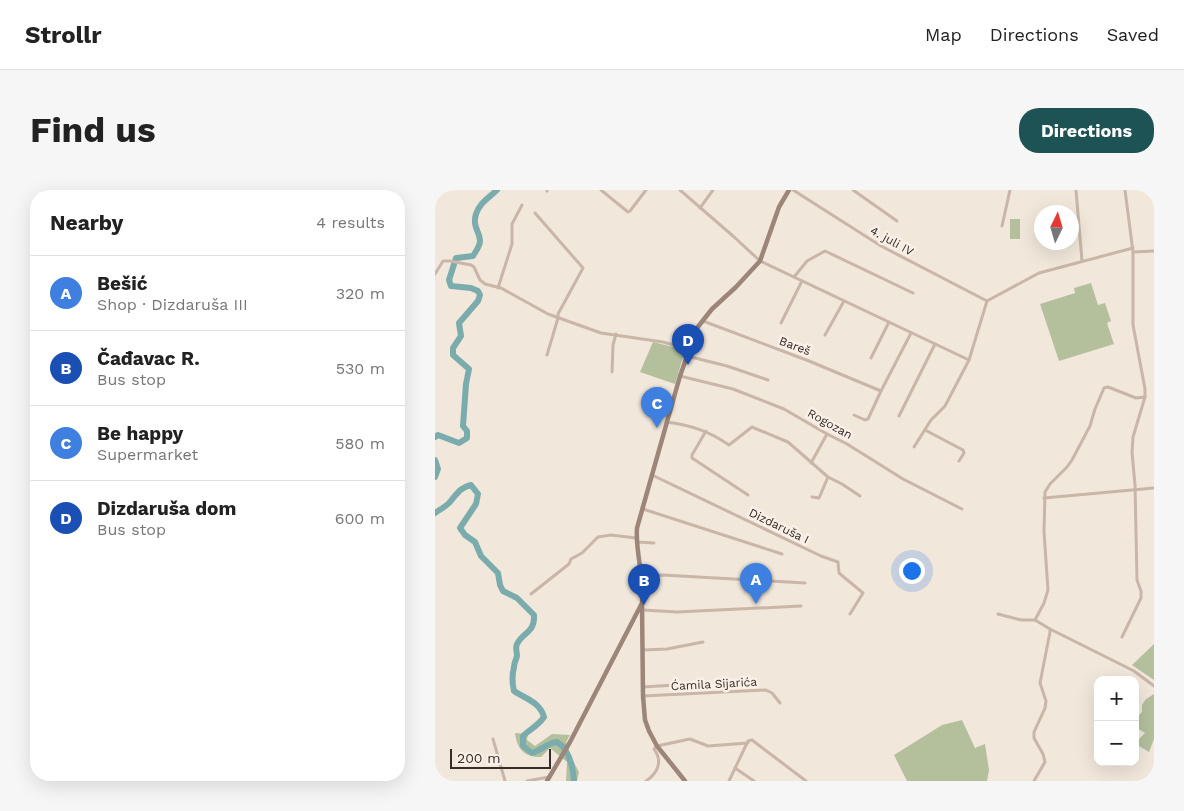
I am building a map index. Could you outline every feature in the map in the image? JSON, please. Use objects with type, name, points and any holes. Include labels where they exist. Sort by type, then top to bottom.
[{"type":"street","points":[[601,190],[628,212],[631,211],[647,190]]},
{"type":"street","points":[[679,190],[759,261],[969,360]]},
{"type":"street","points":[[700,208],[713,190]]},
{"type":"street","points":[[685,781],[657,746],[645,720],[642,604],[644,590],[636,540],[651,475],[688,349],[697,328],[701,321],[759,261],[778,209],[789,190]]},
{"type":"street","name":"4. juli IV","points":[[793,190],[881,246],[987,301]]},
{"type":"street","points":[[853,190],[897,221]]},
{"type":"street","points":[[1003,226],[1010,190]]},
{"type":"street","points":[[1076,190],[1082,261]]},
{"type":"street","points":[[1122,637],[1141,598],[1141,591],[1137,580],[1135,489],[1132,458],[1133,441],[1145,397],[1135,335],[1133,250],[1125,190]]},
{"type":"street","points":[[498,288],[512,244],[512,224],[522,205]]},
{"type":"street","points":[[535,213],[583,268],[558,314],[559,318],[547,355]]},
{"type":"street","points":[[914,447],[931,420],[945,406],[969,360],[987,301],[1039,273],[1133,250],[1154,251]]},
{"type":"street","points":[[794,277],[807,261],[825,251],[913,294]]},
{"type":"street","points":[[435,274],[440,263],[443,261],[471,264],[480,280],[485,284],[498,288],[548,314],[601,333],[663,342],[688,349]]},
{"type":"street","name":"Bareš","points":[[781,323],[802,281]]},
{"type":"street","name":"Bareš","points":[[825,335],[844,301]]},
{"type":"street","name":"Bareš","points":[[701,321],[809,360],[881,391]]},
{"type":"street","points":[[871,358],[889,322]]},
{"type":"street","points":[[854,416],[865,420],[869,419],[881,391],[911,333]]},
{"type":"street","points":[[612,372],[613,345],[616,334]]},
{"type":"street","points":[[899,416],[935,344]]},
{"type":"street","points":[[686,356],[727,366],[768,380]]},
{"type":"street","name":"Rogozan","points":[[680,376],[756,396],[784,409],[847,444],[903,479],[962,509]]},
{"type":"street","points":[[1035,620],[1047,596],[1048,583],[1043,532],[1045,492],[1050,484],[1067,467],[1083,440],[1105,388],[1108,387],[1136,398],[1145,397]]},
{"type":"street","points":[[667,422],[687,425],[706,431],[729,444],[752,427],[788,442],[828,478],[842,484],[860,496]]},
{"type":"street","points":[[925,430],[963,450],[964,453],[959,461]]},
{"type":"street","points":[[706,431],[692,458],[748,495]]},
{"type":"street","points":[[811,463],[827,434]]},
{"type":"street","name":"Dizdaruša I","points":[[651,475],[821,556],[838,562],[839,573],[863,593],[849,614]]},
{"type":"street","points":[[812,497],[819,498],[828,478]]},
{"type":"street","points":[[1045,498],[1154,488]]},
{"type":"street","points":[[642,508],[782,554]]},
{"type":"street","points":[[531,594],[569,564],[571,559],[582,552],[598,536],[611,535],[655,543]]},
{"type":"street","points":[[642,576],[663,575],[805,583]]},
{"type":"street","points":[[527,781],[548,779],[570,742],[642,604]]},
{"type":"street","points":[[643,610],[677,612],[801,606]]},
{"type":"street","points":[[998,614],[1021,620],[1035,620],[1049,629],[1134,671],[1154,686]]},
{"type":"street","points":[[1034,781],[1045,762],[1043,754],[1036,744],[1034,732],[1045,708],[1040,683],[1049,629]]},
{"type":"street","points":[[643,650],[667,649],[703,642]]},
{"type":"street","name":"Ćamila Sijarića","points":[[643,687],[708,683]]},
{"type":"street","name":"Ćamila Sijarića","points":[[643,696],[766,690],[772,693],[780,703]]},
{"type":"street","points":[[493,739],[505,781]]},
{"type":"street","points":[[657,746],[690,739],[708,746],[748,743],[752,740],[807,781]]},
{"type":"street","points":[[729,781],[748,743]]},
{"type":"street","points":[[647,781],[658,768],[658,756],[654,749],[657,746]]},
{"type":"street","points":[[735,768],[754,781]]},
{"type":"green space","points":[[1010,219],[1020,219],[1020,239],[1010,239]]},
{"type":"green space","points":[[1091,283],[1098,305],[1105,303],[1111,321],[1107,323],[1114,344],[1059,361],[1040,304],[1075,293],[1074,288]]},
{"type":"green space","points":[[653,342],[685,350],[675,384],[640,372]]},
{"type":"green space","points":[[1154,644],[1154,680],[1132,665]]},
{"type":"green space","points":[[1154,694],[1154,739],[1149,752],[1139,746],[1139,739],[1145,733],[1139,729],[1139,715],[1142,712],[1142,705],[1146,699]]},
{"type":"green space","points":[[962,720],[975,748],[985,744],[989,770],[987,781],[907,781],[894,755],[942,725]]},
{"type":"green space","points":[[515,733],[528,734],[527,740],[535,746],[552,734],[570,735],[566,742],[579,772],[577,781],[566,781],[567,762],[550,748],[541,757],[530,756],[522,751]]},
{"type":"waterway","points":[[435,437],[438,435],[459,443],[467,438],[467,431],[463,426],[469,369],[453,355],[453,348],[461,336],[459,323],[478,301],[480,295],[478,291],[471,288],[451,286],[449,280],[456,258],[473,256],[478,248],[480,238],[475,222],[477,210],[497,190]]},
{"type":"waterway","points":[[435,460],[438,469],[435,477]]},
{"type":"waterway","points":[[435,513],[467,486],[471,485],[478,494],[476,504],[460,528],[465,535],[475,542],[481,556],[498,573],[503,591],[517,598],[534,615],[531,629],[519,640],[516,646],[517,656],[514,664],[513,685],[514,691],[536,704],[544,717],[523,736],[523,746],[532,753],[557,742],[568,754],[572,765],[574,781]]},
{"type":"place","name":"Dizdaruša dom","points":[[688,365]]},
{"type":"place","name":"Be happy","points":[[657,428]]},
{"type":"place","name":"Bešić","points":[[756,604]]},
{"type":"place","name":"Čađavac R.","points":[[644,605]]}]
